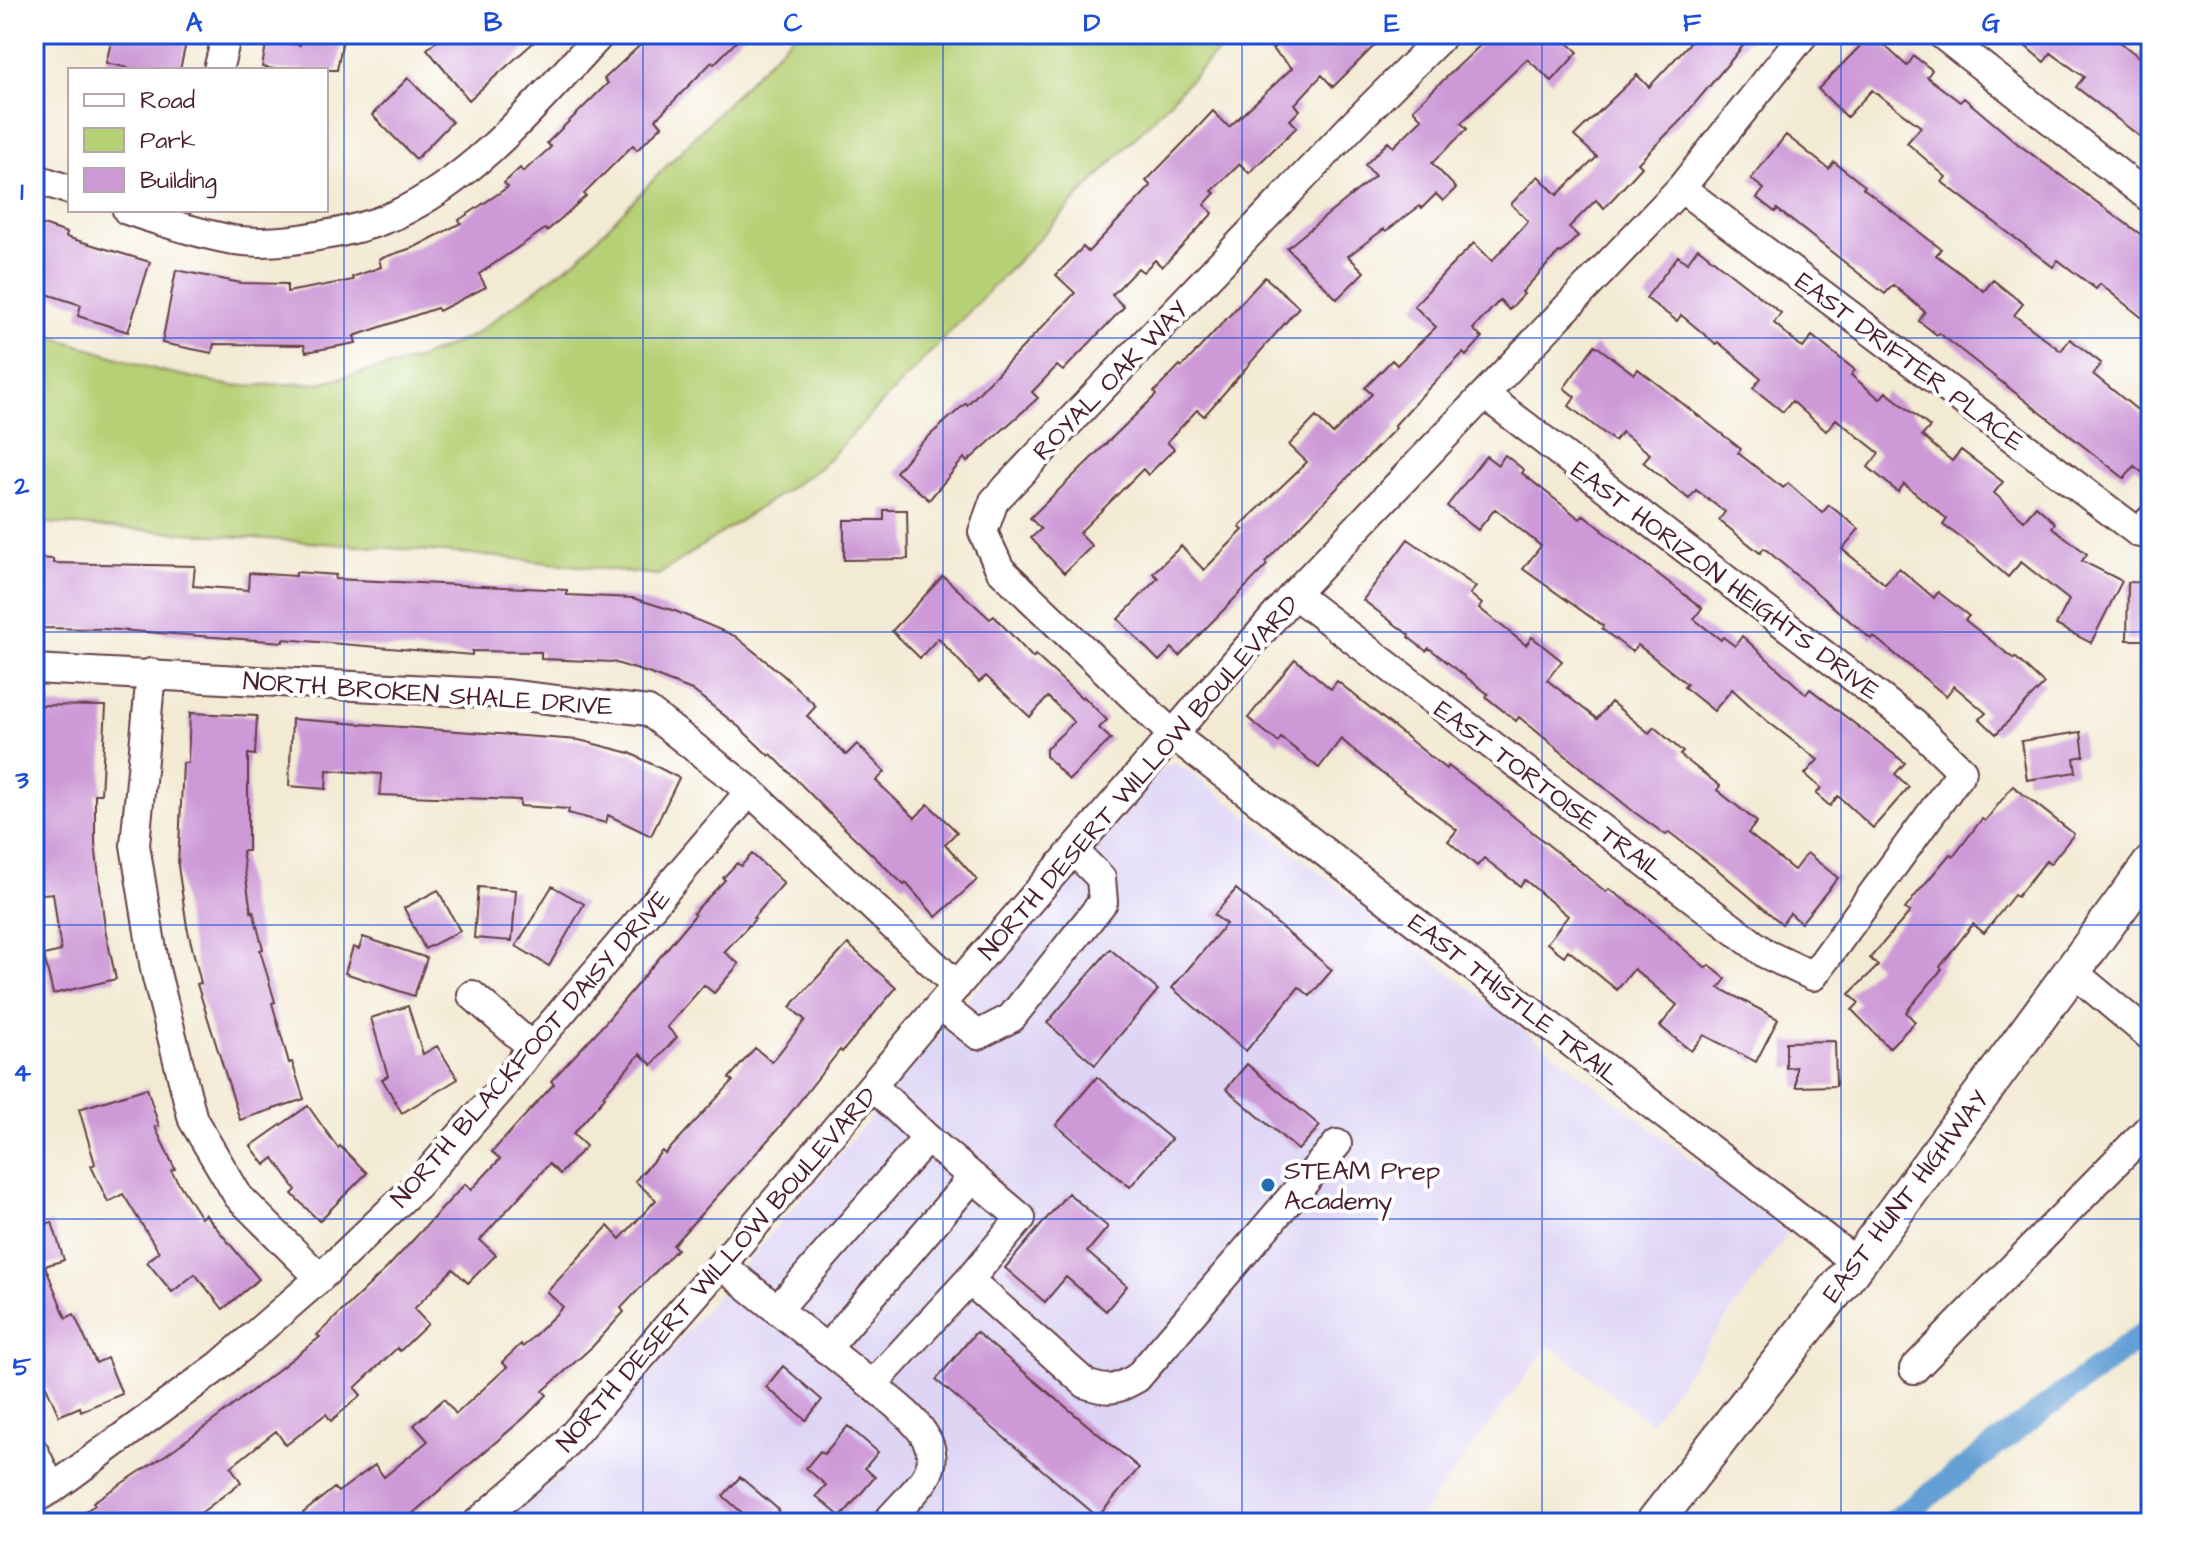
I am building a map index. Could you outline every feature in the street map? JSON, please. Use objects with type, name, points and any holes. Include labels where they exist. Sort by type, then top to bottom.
[{"type":"main road","name":"EAST HUNT HIGHWAY","points":[[1654,1523],[1857,1263],[2151,864]]},
{"type":"street","points":[[218,68],[227,34]]},
{"type":"street","points":[[140,212],[178,218],[236,240],[295,240],[351,231],[396,215],[458,177],[528,112],[601,34]]},
{"type":"street","name":"ROYAL OAK WAY","points":[[1173,735],[1000,569],[983,532],[994,501],[1343,135],[1444,34]]},
{"type":"street","name":"NORTH DESERT WILLOW BOULEVARD","points":[[477,1523],[554,1457],[1294,594],[1681,188],[1804,34]]},
{"type":"street","points":[[1941,34],[2151,199]]},
{"type":"street","points":[[34,178],[68,189]]},
{"type":"street","name":"EAST DRIFTER PLACE","points":[[1681,188],[2145,526]]},
{"type":"street","name":"EAST HORIZON HEIGHTS DRIVE","points":[[1485,395],[1913,723],[1962,771],[1813,976]]},
{"type":"street","name":"EAST TORTOISE TRAIL","points":[[1294,594],[1766,954],[1813,976]]},
{"type":"street","name":"NORTH BROKEN SHALE DRIVE","points":[[34,669],[506,694],[648,711],[750,791],[949,996],[978,1035],[1011,1018],[1103,902],[1101,878],[1075,852]]},
{"type":"street","points":[[151,673],[135,845],[155,969],[193,1120],[238,1196],[320,1278]]},
{"type":"street","name":"EAST THISTLE TRAIL","points":[[1173,735],[1857,1263]]},
{"type":"street","name":"NORTH BLACKFOOT DAISY DRIVE","points":[[43,1494],[219,1366],[320,1278],[417,1185],[750,791]]},
{"type":"street","points":[[2072,971],[2151,1037]]},
{"type":"street","points":[[472,995],[532,1047]]},
{"type":"street","points":[[872,1385],[969,1280],[1021,1218],[927,1138],[874,1087]]},
{"type":"street","points":[[1914,1369],[2151,1126]]},
{"type":"street","points":[[777,1310],[927,1138]]},
{"type":"street","points":[[969,1280],[1086,1384],[1105,1391],[1122,1387],[1137,1378],[1337,1144]]},
{"type":"street","points":[[826,1349],[973,1177]]},
{"type":"street","points":[[721,1265],[872,1385],[926,1436],[932,1452],[931,1466],[924,1480],[886,1523]]},
{"type":"street","points":[[34,1452],[43,1494]]},
{"type":"shaded area","name":"STEAM Prep Academy","points":[[1174,763],[1788,1234],[1650,1423],[1549,1345],[1415,1523],[503,1523],[543,1490],[591,1443],[854,1137],[1161,769]]},
{"type":"green space","points":[[794,34],[1234,34],[821,467],[658,575],[471,554],[34,522],[34,331],[157,370],[232,386],[319,383],[415,360],[472,336],[577,259]]},
{"type":"building","points":[[113,34],[188,34],[180,68],[129,68],[106,63]]},
{"type":"building","points":[[302,34],[344,34],[337,70],[262,67],[267,39],[300,45]]},
{"type":"building","points":[[444,34],[543,34],[469,100],[427,49]]},
{"type":"building","points":[[652,34],[744,34],[656,119],[662,126],[637,150],[633,145],[584,194],[586,196],[547,231],[545,229],[479,274],[486,287],[439,311],[437,308],[354,336],[356,343],[306,352],[304,345],[214,344],[212,353],[162,343],[176,270],[241,283],[287,284],[287,292],[353,280],[352,277],[381,267],[379,259],[415,247],[461,223],[459,220],[508,187],[504,183],[520,168],[523,172],[551,147],[547,143],[608,83],[604,79]]},
{"type":"building","points":[[1269,34],[1386,34],[1333,87],[1322,75],[1295,104],[1300,110],[1290,120],[1297,127],[1249,173],[1240,164],[1212,191],[1215,193],[1204,205],[1213,213],[1162,267],[1155,260],[1143,272],[1138,268],[1112,295],[1124,307],[1063,371],[1057,366],[1032,392],[1038,398],[967,462],[964,458],[929,500],[896,472],[918,446],[967,405],[1075,293],[1056,275],[1083,247],[1088,252],[1151,186],[1146,181],[1213,111],[1229,127],[1292,68],[1272,49],[1279,43]]},
{"type":"building","points":[[1492,34],[1558,34],[1578,52],[1552,81],[1527,59],[1461,123],[1467,129],[1432,163],[1456,188],[1443,201],[1436,194],[1422,208],[1420,206],[1386,231],[1384,229],[1348,256],[1364,272],[1337,299],[1287,248],[1375,176],[1365,165],[1388,142],[1393,147],[1422,119],[1413,109]]},
{"type":"building","points":[[1698,34],[1753,34],[1681,120],[1638,163],[1642,167],[1604,208],[1596,200],[1569,227],[1578,236],[1559,252],[1509,310],[1500,300],[1473,329],[1482,338],[1466,356],[1463,353],[1425,392],[1394,426],[1396,428],[1265,562],[1267,565],[1179,656],[1172,648],[1159,661],[1118,619],[1158,578],[1153,573],[1181,546],[1204,570],[1243,530],[1239,527],[1307,462],[1289,445],[1316,417],[1333,434],[1372,394],[1365,388],[1392,360],[1397,365],[1436,327],[1414,306],[1447,270],[1474,243],[1492,261],[1528,221],[1511,204],[1538,176],[1557,195],[1597,157],[1574,136],[1637,75],[1649,87]]},
{"type":"building","points":[[1872,34],[1907,66],[1914,56],[1932,70],[1927,77],[1960,102],[1964,98],[2018,144],[2151,242],[2151,325],[2100,284],[2096,289],[2058,260],[2053,267],[1942,182],[1946,177],[1907,143],[1921,127],[1872,90],[1847,117],[1818,89]]},
{"type":"building","points":[[2011,34],[2110,34],[2139,57],[2151,41],[2151,145],[2076,87],[2084,77],[2051,53],[2044,62]]},
{"type":"building","points":[[408,78],[452,122],[416,159],[372,115]]},
{"type":"building","points":[[1786,135],[1829,169],[1834,162],[1865,186],[1863,188],[1941,249],[1936,255],[1984,291],[1993,280],[2023,304],[2014,315],[2061,351],[2070,339],[2101,363],[2093,374],[2151,421],[2151,479],[2134,466],[2124,478],[1939,333],[1937,335],[1919,321],[1925,312],[1893,285],[1885,294],[1777,209],[1775,212],[1757,198],[1764,189],[1751,179]]},
{"type":"building","points":[[34,222],[67,233],[66,237],[150,262],[128,332],[78,316],[81,305],[34,290]]},
{"type":"building","points":[[1698,248],[1781,313],[1774,323],[1803,348],[1812,336],[1855,370],[1851,375],[1880,399],[1886,392],[1930,427],[1922,436],[1952,461],[1961,450],[2003,482],[1994,493],[2024,520],[2036,506],[2055,523],[2052,527],[2087,554],[2082,561],[2122,581],[2091,643],[2056,625],[2069,600],[2021,562],[2008,577],[1943,525],[1947,519],[1904,484],[1898,492],[1868,467],[1879,453],[1836,419],[1826,431],[1792,401],[1783,412],[1753,388],[1761,378],[1718,342],[1716,344],[1681,315],[1677,321],[1646,298],[1678,256],[1687,263]]},
{"type":"building","points":[[1265,277],[1299,307],[1204,416],[1197,410],[1167,442],[1174,449],[1148,475],[1143,469],[1079,533],[1092,546],[1064,573],[1031,538],[1041,529],[1030,518],[1156,395],[1154,392],[1180,365],[1182,367]]},
{"type":"building","points":[[1595,345],[1634,374],[1638,369],[1741,449],[1738,453],[1783,488],[1788,483],[1822,513],[1829,505],[1859,529],[1842,549],[1885,584],[1899,568],[1934,598],[1938,592],[1969,616],[1965,620],[2015,657],[2044,684],[1996,734],[1980,719],[1986,713],[1954,686],[1946,696],[1873,636],[1871,639],[1764,548],[1760,553],[1719,520],[1725,512],[1696,490],[1689,499],[1665,480],[1643,462],[1650,454],[1622,432],[1614,441],[1569,406],[1575,397],[1564,388]]},
{"type":"building","points":[[1505,455],[1524,470],[1522,473],[1580,519],[1584,515],[1702,608],[1694,619],[1721,640],[1723,637],[1735,646],[1742,636],[1806,694],[1810,689],[1905,763],[1895,774],[1909,787],[1873,828],[1838,796],[1830,806],[1816,794],[1821,788],[1805,774],[1818,760],[1732,689],[1714,711],[1684,687],[1687,684],[1638,645],[1632,652],[1602,629],[1603,626],[1523,569],[1541,546],[1495,509],[1478,530],[1447,506],[1486,456],[1498,465]]},
{"type":"building","points":[[884,510],[907,510],[908,559],[844,560],[844,520],[884,520]]},
{"type":"building","points":[[1408,539],[1476,587],[1470,594],[1482,604],[1479,608],[1526,645],[1532,637],[1562,661],[1547,680],[1597,719],[1611,702],[1649,733],[1654,727],[1683,752],[1680,755],[1720,786],[1717,790],[1757,822],[1748,833],[1794,870],[1807,853],[1838,878],[1801,923],[1790,913],[1782,924],[1669,832],[1666,835],[1634,812],[1519,717],[1516,721],[1486,697],[1488,694],[1429,648],[1426,651],[1363,600]]},
{"type":"building","points":[[34,558],[53,559],[53,563],[195,566],[193,586],[248,590],[249,573],[296,576],[296,572],[336,575],[335,579],[567,590],[567,595],[633,598],[675,611],[735,636],[783,675],[816,706],[807,716],[846,755],[857,744],[885,772],[876,781],[915,818],[928,804],[957,832],[945,844],[977,880],[936,917],[906,883],[904,885],[771,754],[769,756],[739,727],[692,690],[648,673],[613,662],[541,659],[541,652],[472,651],[472,655],[283,639],[283,642],[105,629],[34,628]]},
{"type":"building","points":[[943,576],[990,619],[994,616],[1033,658],[1035,655],[1107,720],[1099,728],[1111,739],[1069,780],[1046,756],[1046,749],[1074,722],[1048,697],[1030,717],[986,676],[979,682],[938,638],[920,658],[892,631]]},
{"type":"building","points":[[2128,582],[2151,583],[2151,640],[2127,640]]},
{"type":"building","points":[[1295,659],[1331,689],[1337,681],[1446,769],[1448,766],[1486,794],[1606,892],[1609,889],[1636,908],[1706,968],[1709,965],[1726,979],[1719,988],[1778,1019],[1756,1062],[1704,1035],[1691,1051],[1660,1026],[1677,1005],[1634,969],[1617,990],[1568,950],[1564,956],[1547,943],[1568,916],[1525,880],[1520,886],[1484,858],[1477,866],[1448,841],[1457,830],[1341,739],[1319,768],[1281,738],[1278,742],[1248,718]]},
{"type":"building","points":[[36,705],[106,706],[101,794],[95,794],[95,843],[105,929],[116,979],[53,994],[44,955],[61,951],[53,893],[34,895],[34,799],[38,745]]},
{"type":"building","points":[[190,713],[257,716],[255,755],[248,754],[248,851],[242,851],[251,912],[275,1002],[272,1003],[289,1063],[292,1062],[304,1099],[240,1120],[197,984],[201,983],[187,927],[178,866],[183,763],[188,763]]},
{"type":"building","points":[[292,719],[579,740],[630,753],[679,778],[651,836],[608,815],[606,823],[568,813],[569,809],[520,806],[520,800],[380,795],[381,774],[327,770],[326,789],[289,786]]},
{"type":"building","points":[[2081,732],[2084,756],[2074,758],[2076,772],[2027,780],[2021,741]]},
{"type":"building","points":[[2013,786],[2074,834],[2050,864],[2046,861],[2017,897],[2014,895],[1984,933],[1973,924],[1940,967],[1942,969],[1906,1012],[1915,1022],[1889,1048],[1852,1010],[1859,1003],[1849,994],[1878,966],[1870,958],[1910,912],[1905,909],[1919,891],[1950,854],[1953,857]]},
{"type":"building","points":[[752,854],[784,883],[724,952],[739,964],[714,993],[704,985],[667,1027],[677,1037],[652,1065],[640,1054],[603,1096],[573,1134],[586,1146],[560,1174],[549,1164],[480,1240],[496,1255],[468,1283],[453,1269],[414,1309],[428,1324],[355,1388],[361,1395],[331,1421],[326,1414],[286,1445],[276,1431],[231,1467],[241,1482],[188,1523],[67,1523],[217,1418],[320,1337],[317,1335],[387,1268],[465,1184],[471,1190],[500,1159],[492,1152],[554,1084],[551,1081],[605,1023],[695,915],[693,913],[725,880],[723,878],[737,863],[741,866]]},
{"type":"building","points":[[552,886],[584,904],[549,966],[516,946]]},
{"type":"building","points":[[478,887],[516,890],[512,941],[474,938]]},
{"type":"building","points":[[1236,889],[1332,970],[1310,996],[1299,987],[1246,1051],[1172,988],[1226,924],[1214,915]]},
{"type":"building","points":[[438,890],[460,931],[425,949],[404,908]]},
{"type":"building","points":[[363,937],[427,958],[414,996],[345,973],[353,947],[359,949]]},
{"type":"building","points":[[848,944],[896,988],[842,1052],[840,1050],[777,1130],[673,1245],[677,1249],[621,1308],[624,1312],[593,1346],[543,1391],[547,1395],[525,1417],[411,1515],[417,1523],[311,1523],[303,1513],[334,1488],[338,1492],[375,1465],[384,1477],[428,1441],[414,1425],[444,1399],[456,1414],[507,1367],[502,1362],[521,1344],[523,1347],[563,1307],[547,1292],[608,1226],[620,1239],[656,1200],[635,1181],[662,1151],[665,1154],[733,1081],[729,1078],[755,1048],[772,1062],[805,1020],[790,1007]]},
{"type":"building","points":[[1110,949],[1158,990],[1095,1065],[1047,1023]]},
{"type":"building","points":[[408,1006],[423,1054],[437,1046],[458,1079],[402,1113],[382,1079],[388,1076],[371,1018]]},
{"type":"building","points":[[1835,1041],[1836,1086],[1796,1087],[1796,1067],[1786,1068],[1786,1042]]},
{"type":"building","points":[[1247,1064],[1320,1126],[1298,1150],[1226,1089]]},
{"type":"building","points":[[1097,1077],[1171,1139],[1130,1187],[1056,1125]]},
{"type":"building","points":[[147,1088],[159,1126],[155,1127],[175,1169],[171,1171],[201,1218],[205,1214],[259,1279],[223,1309],[195,1274],[172,1292],[147,1262],[159,1252],[123,1194],[108,1202],[91,1166],[95,1164],[79,1109]]},
{"type":"building","points":[[308,1106],[338,1148],[340,1146],[367,1173],[319,1221],[292,1194],[296,1190],[274,1158],[265,1165],[251,1146]]},
{"type":"building","points":[[1068,1193],[1108,1227],[1087,1252],[1127,1286],[1106,1311],[1066,1277],[1045,1302],[1005,1268]]},
{"type":"building","points":[[52,1222],[64,1260],[45,1266],[66,1318],[74,1314],[96,1363],[107,1358],[122,1394],[81,1411],[80,1407],[59,1416],[34,1359],[34,1228]]},
{"type":"building","points":[[976,1332],[1139,1468],[1098,1517],[936,1380]]},
{"type":"building","points":[[783,1366],[822,1400],[806,1420],[766,1387]]},
{"type":"building","points":[[848,1426],[878,1452],[865,1468],[875,1477],[841,1517],[816,1496],[826,1485],[806,1468],[820,1451],[824,1454]]},
{"type":"building","points":[[740,1477],[779,1510],[769,1523],[754,1523],[723,1496]]},
{"type":"waterway","points":[[1892,1523],[2151,1328]]},
{"type":"place","name":"STEAM Prep Academy","points":[[1268,1185]]}]
